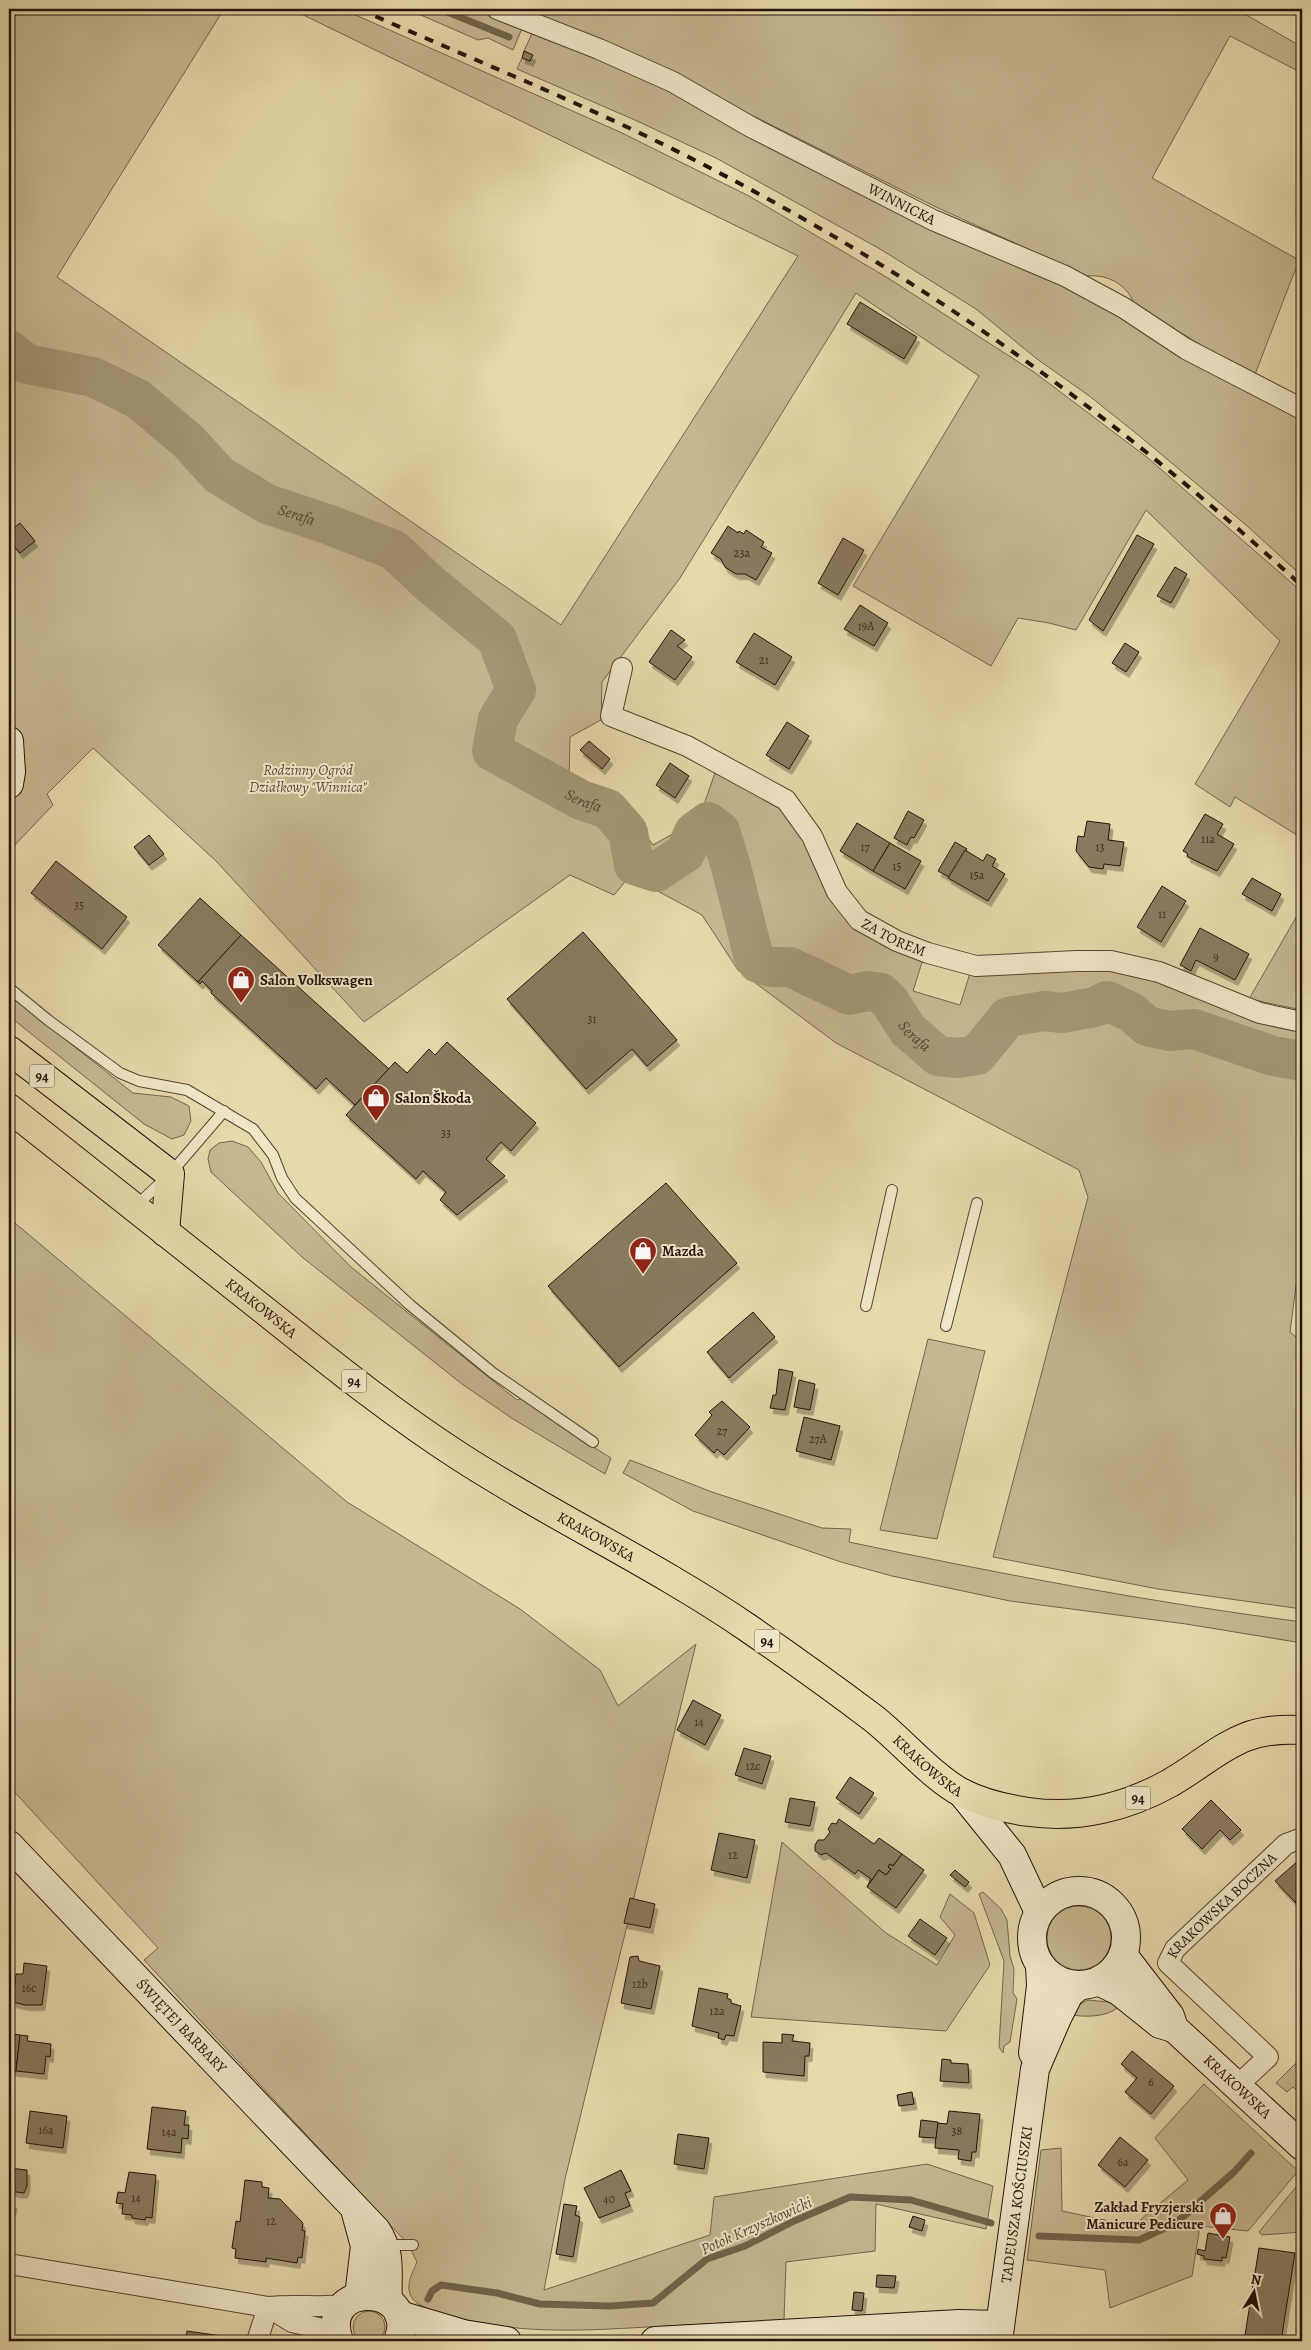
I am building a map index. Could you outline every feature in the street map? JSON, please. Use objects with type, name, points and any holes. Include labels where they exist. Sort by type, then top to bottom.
[{"type":"main road","name":"94","points":[[9,1050],[170,1174]]},
{"type":"main road","name":"KRAKOWSKA","points":[[9,1108],[373,1396],[461,1458],[652,1568],[742,1624],[828,1684],[882,1725],[931,1769],[962,1793]]},
{"type":"main road","points":[[165,1232],[170,1174]]},
{"type":"main road","name":"94","points":[[962,1793],[994,1805],[1024,1812],[1050,1815],[1097,1811],[1132,1801],[1167,1784],[1232,1742],[1253,1733],[1277,1728],[1302,1730]]},
{"type":"street","name":"WINNICKA","points":[[497,9],[582,42],[673,82],[751,127],[933,220],[1066,276],[1124,308],[1186,349],[1302,409]]},
{"type":"street","name":"ZA TOREM","points":[[622,668],[611,716],[688,746],[786,800],[812,836],[837,892],[859,920],[897,940],[928,953],[976,966],[1076,961],[1119,963],[1159,972],[1260,1013],[1302,1022]]},
{"type":"street","points":[[9,741],[11,772],[9,784]]},
{"type":"street","name":"KRAKOWSKA","points":[[962,1793],[1012,1855],[1039,1912]]},
{"type":"street","name":"KRAKOWSKA BOCZNA","points":[[1237,2086],[1268,2057],[1168,1963],[1175,1950],[1286,1844],[1302,1838]]},
{"type":"street","name":"ŚWIĘTEJ BARBARY","points":[[9,1845],[376,2230],[375,2246]]},
{"type":"street","name":"KRAKOWSKA","points":[[1012,1855],[1066,1892]]},
{"type":"street","points":[[1078,1890],[1096,1894],[1112,1904],[1118,1911],[1125,1928],[1126,1946],[1113,1971],[1089,1983],[1062,1982],[1046,1972],[1040,1965],[1032,1948],[1033,1924],[1039,1912],[1052,1899],[1066,1892],[1078,1890]]},
{"type":"street","name":"KRAKOWSKA","points":[[1123,1955],[1170,2016],[1174,2028]]},
{"type":"street","name":"TADEUSZA KOŚCIUSZKI","points":[[1035,2069],[1032,2048],[1041,1986],[1040,1965]]},
{"type":"street","name":"KRAKOWSKA","points":[[1089,1983],[1119,1991],[1160,2024],[1174,2028],[1302,2146]]},
{"type":"street","name":"TADEUSZA KOŚCIUSZKI","points":[[999,2333],[1035,2069],[1056,2018],[1069,1994],[1089,1983]]},
{"type":"street","points":[[268,2306],[292,2322],[338,2337],[339,2315],[352,2301],[375,2246]]},
{"type":"street","points":[[375,2246],[395,2319]]},
{"type":"street","points":[[9,2264],[268,2306],[290,2304],[324,2307],[374,2295],[395,2319],[463,2334],[507,2341]]},
{"type":"street","points":[[257,2341],[268,2306]]},
{"type":"street","points":[[654,2341],[951,2325],[999,2333]]},
{"type":"lane","points":[[9,988],[48,1020],[120,1073],[139,1081],[187,1090],[253,1129],[273,1155],[282,1178],[295,1198],[410,1305],[493,1373],[593,1442]]},
{"type":"lane","points":[[134,1208],[170,1174],[224,1111]]},
{"type":"lane","points":[[866,1306],[892,1190]]},
{"type":"lane","points":[[946,1326],[977,1202]]},
{"type":"lane","points":[[375,2246],[413,2245]]},
{"type":"green space","name":"Rodzinny Ogród Działkowy \"Winnica\"","points":[[9,9],[224,9],[57,277],[561,625],[798,256],[291,9],[342,9],[620,132],[749,196],[888,278],[1034,372],[1148,458],[1302,592],[1302,838],[1235,797],[1230,807],[1195,784],[1280,641],[1146,510],[1076,630],[1018,618],[991,666],[853,586],[979,376],[856,293],[680,578],[602,682],[601,720],[570,737],[569,781],[588,791],[625,805],[653,845],[699,819],[716,770],[779,804],[804,839],[836,904],[924,956],[913,991],[960,1005],[971,970],[1111,968],[1162,981],[1302,1030],[1302,1239],[1290,1332],[1302,1342],[1302,1609],[1158,1589],[993,1557],[1088,1197],[1079,1170],[836,1043],[738,970],[702,915],[630,876],[614,895],[570,875],[364,1022],[216,861],[93,748],[47,794],[53,805],[9,851]]},
{"type":"green space","points":[[407,9],[477,9],[523,26],[513,50],[488,38],[478,40]]},
{"type":"green space","points":[[511,9],[1236,9],[1302,47],[1302,73],[1230,36],[1152,178],[1299,260],[1254,377],[1135,305],[1127,292],[1110,279],[1087,276],[936,207],[695,87]]},
{"type":"green space","points":[[533,31],[631,71],[1062,283],[1204,368],[1302,416],[1302,576],[1246,525],[1137,434],[1088,395],[1037,359],[976,309],[880,249],[716,158],[635,120],[517,69],[522,58],[530,61],[532,55],[524,51]]},
{"type":"green space","points":[[1302,907],[1302,1010],[1249,999]]},
{"type":"green space","points":[[9,995],[133,1093],[171,1097],[189,1106],[191,1121],[184,1135],[172,1139],[144,1124],[9,1016]]},
{"type":"green space","points":[[232,1141],[248,1147],[261,1162],[278,1193],[351,1267],[517,1400],[522,1398],[611,1458],[605,1474],[513,1419],[462,1384],[302,1257],[211,1172],[208,1159],[210,1150],[219,1143]]},
{"type":"green space","points":[[9,1218],[347,1502],[520,1609],[600,1670],[618,1706],[696,1644],[565,2179],[544,2290],[710,2235],[714,2197],[927,2164],[993,2186],[986,2229],[876,2204],[875,2251],[786,2262],[784,2320],[595,2330],[544,2330],[493,2325],[467,2320],[428,2308],[412,2298],[409,2290],[410,2278],[417,2262],[408,2244],[144,1960],[158,1948],[9,1786]]},
{"type":"green space","points":[[928,1339],[985,1351],[937,1539],[880,1530]]},
{"type":"green space","points":[[630,1460],[712,1492],[822,1528],[851,1529],[849,1542],[962,1565],[1188,1606],[1302,1622],[1302,1643],[1186,1624],[1010,1601],[892,1576],[841,1562],[693,1511],[623,1473]]},
{"type":"green space","points":[[782,1842],[886,1933],[937,1965],[955,1935],[940,1917],[950,1894],[974,1913],[990,1965],[946,2031],[751,2017]]},
{"type":"green space","points":[[983,1892],[1001,1909],[1007,1920],[1010,1956],[1014,1969],[1013,1993],[1017,1999],[1010,2042],[1004,2046],[1003,2053],[999,2047],[1004,1961],[979,1894]]},
{"type":"green space","points":[[1073,1906],[1085,1906],[1102,1915],[1109,1926],[1111,1938],[1109,1950],[1102,1961],[1085,1970],[1073,1970],[1061,1965],[1052,1956],[1047,1944],[1047,1932],[1052,1920],[1061,1911]]},
{"type":"green space","points":[[1088,2000],[1108,2002],[1118,2007],[1108,2013],[1095,2016],[1069,2014],[1073,2008]]},
{"type":"green space","points":[[1302,2059],[1302,2096],[1293,2087],[1287,2092],[1276,2083]]},
{"type":"green space","points":[[1204,2084],[1298,2171],[1248,2231],[1200,2226],[1192,2276],[1110,2308],[1105,2270],[1027,2260],[1041,2150],[1061,2148],[1062,2211],[1133,2226],[1188,2180],[1155,2138]]},
{"type":"green space","points":[[1301,2181],[1302,2232],[1262,2235],[1259,2232]]},
{"type":"green space","points":[[369,2311],[381,2315],[385,2327],[381,2339],[369,2343],[357,2339],[353,2327],[357,2315]]},
{"type":"green space","points":[[271,2336],[304,2341],[270,2341]]},
{"type":"building","points":[[524,51],[533,55],[530,61],[522,58]]},
{"type":"building","points":[[860,302],[917,337],[904,359],[847,324]]},
{"type":"building","points":[[20,523],[35,541],[20,553],[9,540],[9,532]]},
{"type":"building","points":[[728,526],[738,533],[739,531],[744,534],[746,530],[764,542],[761,547],[772,553],[756,580],[745,574],[736,574],[725,567],[721,559],[711,553]]},
{"type":"building","points":[[1137,535],[1154,544],[1103,631],[1089,620]]},
{"type":"building","points":[[843,538],[864,550],[838,595],[818,583]]},
{"type":"building","points":[[1175,567],[1187,574],[1171,603],[1157,596]]},
{"type":"building","points":[[860,605],[888,623],[874,646],[844,629]]},
{"type":"building","points":[[671,630],[685,640],[677,646],[692,657],[675,680],[649,662]]},
{"type":"building","points":[[754,633],[792,657],[775,685],[736,662]]},
{"type":"building","points":[[1125,643],[1139,652],[1126,672],[1112,663]]},
{"type":"building","points":[[787,722],[809,736],[789,769],[766,755]]},
{"type":"building","points":[[589,741],[610,759],[602,769],[580,750]]},
{"type":"building","points":[[670,763],[689,776],[675,798],[656,785]]},
{"type":"building","points":[[908,811],[924,820],[914,838],[911,837],[907,845],[894,838]]},
{"type":"building","points":[[1205,814],[1223,824],[1217,834],[1234,844],[1217,871],[1188,857],[1187,853],[1183,851]]},
{"type":"building","points":[[1087,821],[1110,824],[1108,840],[1124,842],[1120,866],[1104,864],[1103,869],[1089,867],[1076,851],[1078,836],[1084,837]]},
{"type":"building","points":[[857,823],[890,843],[873,871],[840,851]]},
{"type":"building","points":[[149,835],[164,854],[149,865],[134,847]]},
{"type":"building","points":[[955,842],[967,849],[949,877],[938,871]]},
{"type":"building","points":[[890,843],[921,861],[905,889],[873,871]]},
{"type":"building","points":[[965,850],[983,861],[987,854],[996,859],[992,866],[1005,874],[988,901],[948,878]]},
{"type":"building","points":[[56,861],[127,917],[102,949],[31,893]]},
{"type":"building","points":[[1252,878],[1281,894],[1272,911],[1242,894]]},
{"type":"building","points":[[1162,886],[1186,901],[1161,942],[1137,927]]},
{"type":"building","points":[[200,898],[241,935],[198,982],[158,945]]},
{"type":"building","points":[[1200,928],[1249,954],[1235,980],[1196,960],[1191,971],[1180,965]]},
{"type":"building","points":[[583,932],[677,1040],[647,1066],[632,1049],[586,1089],[507,999]]},
{"type":"building","points":[[241,935],[389,1069],[355,1105],[326,1078],[316,1089],[211,993],[212,991],[202,981],[200,984],[198,982]]},
{"type":"building","points":[[447,1042],[536,1123],[511,1151],[501,1142],[486,1159],[505,1176],[457,1215],[440,1200],[446,1192],[423,1171],[416,1179],[346,1115],[395,1062],[407,1073],[429,1049],[435,1055]]},
{"type":"building","name":"Mazda","points":[[666,1183],[737,1263],[619,1367],[548,1286]]},
{"type":"building","points":[[753,1312],[775,1337],[729,1378],[707,1352]]},
{"type":"building","points":[[779,1369],[793,1372],[785,1410],[770,1408],[773,1395],[776,1395]]},
{"type":"building","points":[[799,1380],[815,1384],[810,1410],[794,1407]]},
{"type":"building","points":[[722,1401],[750,1427],[724,1455],[717,1449],[714,1453],[695,1435],[712,1415],[709,1412]]},
{"type":"building","points":[[804,1417],[840,1426],[831,1460],[796,1451]]},
{"type":"building","points":[[693,1700],[721,1715],[705,1745],[677,1730]]},
{"type":"building","points":[[744,1748],[771,1756],[762,1784],[735,1775]]},
{"type":"building","points":[[850,1777],[874,1793],[859,1814],[836,1798]]},
{"type":"building","points":[[790,1798],[815,1802],[810,1826],[785,1822]]},
{"type":"building","points":[[1211,1800],[1241,1830],[1230,1840],[1220,1830],[1202,1849],[1182,1829]]},
{"type":"building","points":[[839,1819],[874,1844],[879,1838],[902,1854],[893,1866],[890,1864],[888,1867],[891,1869],[886,1875],[879,1870],[867,1887],[871,1879],[858,1870],[855,1874],[826,1853],[821,1855],[815,1851],[815,1845],[818,1840],[824,1840],[830,1832],[828,1829],[832,1823],[836,1824]]},
{"type":"building","points":[[719,1833],[755,1840],[747,1878],[711,1870]]},
{"type":"building","points":[[902,1854],[924,1870],[896,1908],[867,1887],[879,1870],[886,1875],[891,1869],[888,1867],[890,1864],[893,1866]]},
{"type":"building","points":[[1299,1860],[1302,1864],[1302,1896],[1295,1902],[1275,1881]]},
{"type":"building","points":[[955,1870],[969,1882],[965,1887],[950,1875]]},
{"type":"building","points":[[1302,1896],[1302,1910],[1295,1902]]},
{"type":"building","points":[[630,1898],[655,1904],[650,1928],[624,1923]]},
{"type":"building","points":[[920,1919],[947,1938],[935,1955],[908,1936]]},
{"type":"building","points":[[638,1956],[639,1961],[660,1966],[651,2009],[621,2003],[630,1957]]},
{"type":"building","points":[[24,1963],[47,1966],[42,2005],[25,2005],[13,2002],[16,1974],[23,1974]]},
{"type":"building","points":[[699,1988],[728,1994],[727,1998],[731,2000],[731,2003],[741,2006],[734,2036],[726,2035],[724,2040],[718,2038],[719,2033],[692,2026]]},
{"type":"building","points":[[13,2034],[20,2035],[16,2071],[9,2070],[9,2038],[13,2039]]},
{"type":"building","points":[[782,2034],[794,2035],[792,2041],[810,2043],[809,2056],[805,2056],[804,2076],[763,2072],[763,2042],[782,2043]]},
{"type":"building","points":[[20,2035],[28,2036],[27,2041],[51,2044],[50,2057],[46,2056],[44,2074],[16,2071]]},
{"type":"building","points":[[1132,2051],[1174,2086],[1151,2114],[1125,2092],[1137,2078],[1121,2064]]},
{"type":"building","points":[[942,2059],[951,2060],[951,2063],[968,2064],[969,2083],[940,2081]]},
{"type":"building","points":[[912,2092],[914,2104],[899,2106],[897,2095]]},
{"type":"building","points":[[152,2107],[186,2111],[184,2125],[189,2125],[188,2139],[182,2138],[181,2153],[147,2149]]},
{"type":"building","points":[[30,2111],[67,2116],[63,2148],[26,2143]]},
{"type":"building","points":[[949,2111],[980,2114],[976,2152],[972,2152],[971,2161],[958,2159],[959,2150],[935,2148],[937,2123],[947,2124]]},
{"type":"building","points":[[921,2120],[938,2122],[936,2138],[919,2137]]},
{"type":"building","points":[[678,2134],[709,2138],[704,2169],[674,2164]]},
{"type":"building","points":[[1120,2137],[1148,2160],[1125,2187],[1098,2165]]},
{"type":"building","points":[[9,2168],[27,2170],[27,2186],[24,2193],[9,2191]]},
{"type":"building","points":[[621,2170],[631,2191],[625,2193],[630,2206],[599,2218],[584,2188]]},
{"type":"building","points":[[129,2172],[156,2175],[152,2218],[146,2217],[145,2220],[132,2218],[132,2215],[122,2214],[123,2204],[116,2203],[118,2192],[125,2193]]},
{"type":"building","points":[[245,2180],[262,2182],[262,2187],[269,2188],[268,2198],[280,2199],[303,2223],[302,2230],[305,2231],[302,2258],[298,2257],[297,2263],[266,2258],[266,2262],[235,2258],[236,2249],[232,2248],[236,2221],[240,2222]]},
{"type":"building","points":[[9,2199],[14,2203],[13,2209],[9,2212]]},
{"type":"building","points":[[564,2204],[577,2206],[575,2215],[580,2217],[573,2257],[556,2254]]},
{"type":"building","points":[[913,2216],[925,2220],[922,2231],[909,2227]]},
{"type":"building","points":[[1208,2233],[1230,2237],[1226,2258],[1222,2257],[1222,2261],[1204,2259],[1204,2256],[1197,2254],[1198,2249],[1205,2251]]},
{"type":"building","points":[[1259,2248],[1295,2253],[1281,2341],[1244,2341]]},
{"type":"building","points":[[877,2275],[896,2276],[894,2288],[876,2287]]},
{"type":"building","points":[[854,2292],[864,2293],[862,2311],[852,2310]]},
{"type":"building","points":[[187,2331],[222,2336],[222,2341],[186,2341]]},
{"type":"waterway","points":[[440,9],[509,37]]},
{"type":"waterway","name":"Serafa","points":[[9,350],[27,364],[93,377],[138,399],[188,441],[219,475],[267,504],[330,525],[394,550],[429,583],[497,639],[516,690],[498,719],[492,751],[581,800],[608,809],[628,832],[634,865],[656,872],[685,853],[694,832],[708,822],[720,831],[753,954],[758,963],[771,967],[790,967],[849,995],[868,991],[881,993],[890,1002],[908,1030],[938,1056],[958,1058],[977,1055],[1008,1017],[1044,1011],[1062,1013],[1095,1007],[1107,1001],[1131,1012],[1147,1026],[1169,1031],[1194,1029],[1273,1056],[1302,1061]]},
{"type":"waterway","name":"Potok Krzyszkowicki","points":[[1039,2236],[1139,2240],[1176,2223],[1234,2172],[1251,2153]]},
{"type":"waterway","name":"Potok Krzyszkowicki","points":[[428,2299],[432,2291],[441,2285],[497,2293],[540,2304],[610,2306],[653,2303],[707,2259],[745,2246],[794,2221],[850,2197],[911,2200],[991,2223]]},
{"type":"railway","points":[[359,9],[580,105],[667,146],[791,212],[870,258],[946,306],[1093,410],[1164,466],[1302,586]]},
{"type":"place","name":"Salon Volkswagen","points":[[241,1004]]},
{"type":"place","name":"Salon Škoda","points":[[376,1122]]},
{"type":"place","name":"Mazda","points":[[643,1275]]},
{"type":"place","name":"Zakład Fryzjerski Manicure Pedicure","points":[[1223,2240]]}]
